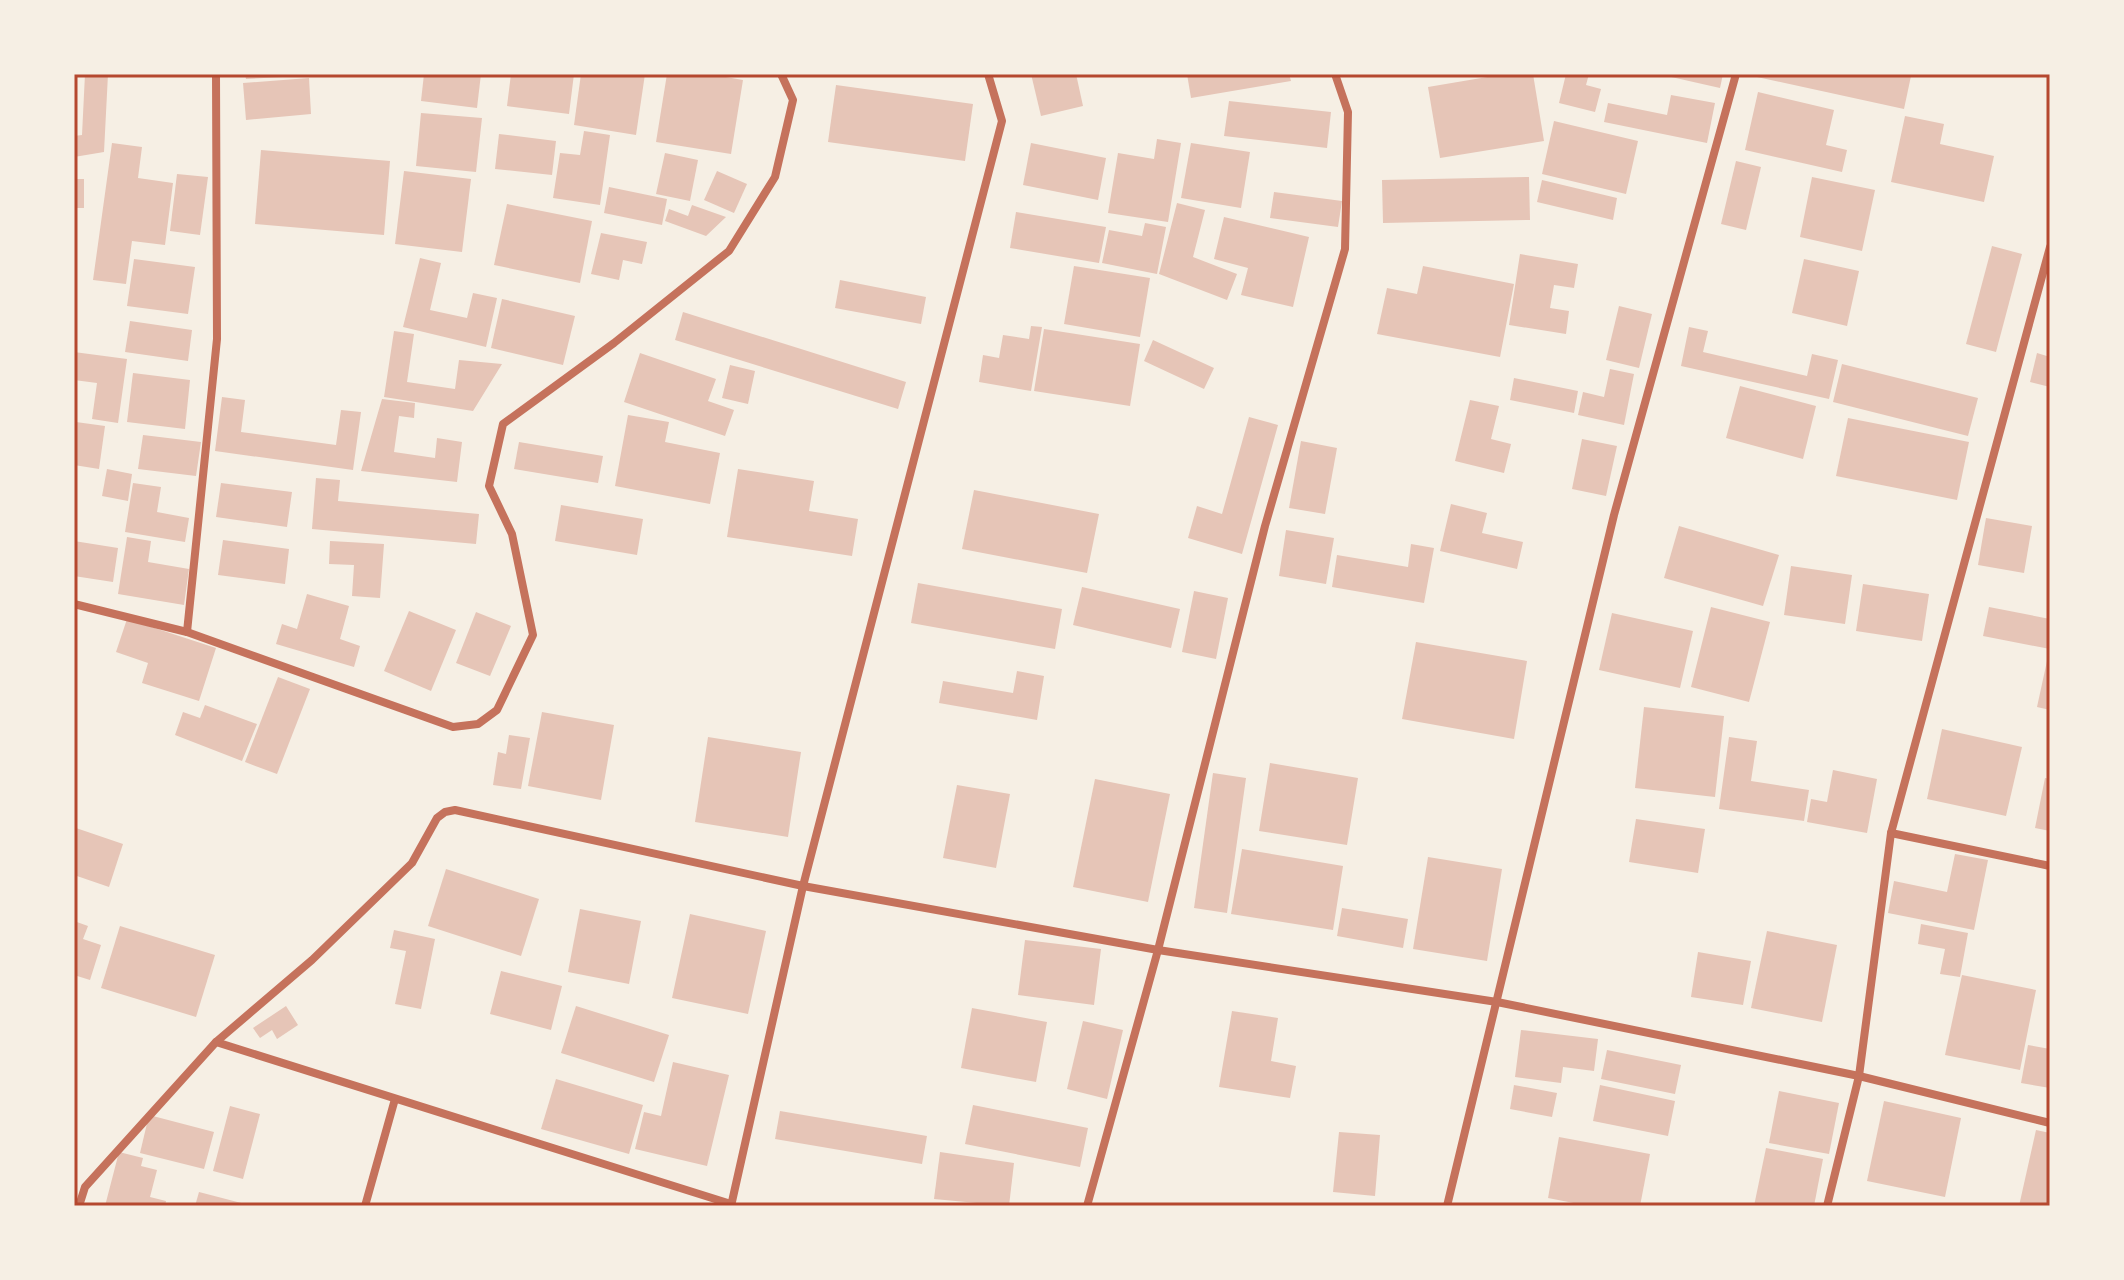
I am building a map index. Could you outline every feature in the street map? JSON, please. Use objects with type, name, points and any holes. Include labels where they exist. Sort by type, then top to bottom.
[{"type":"street","points":[[187,632],[217,339],[216,74]]},
{"type":"street","points":[[74,604],[187,632],[453,727],[478,724],[497,710],[533,635],[512,534],[489,486],[503,424],[614,343],[729,251],[775,177],[793,100],[781,74]]},
{"type":"street","points":[[216,1042],[731,1205],[803,886],[1002,121],[988,74]]},
{"type":"street","points":[[1087,1206],[1158,950],[1265,526],[1345,249],[1348,112],[1335,74]]},
{"type":"street","points":[[1447,1206],[1614,515],[1736,74]]},
{"type":"street","points":[[1827,1206],[1859,1076],[1891,833],[2050,247]]},
{"type":"street","points":[[79,1206],[85,1187],[216,1042],[312,960],[412,863],[437,818],[455,810],[803,886],[1158,950],[1497,1002],[1859,1076],[2050,1123]]},
{"type":"street","points":[[1891,833],[2050,866]]},
{"type":"street","points":[[365,1206],[395,1099]]},
{"type":"building","points":[[85,74],[108,74],[104,152],[74,157],[74,136],[82,135]]},
{"type":"building","points":[[245,74],[302,74],[302,76],[246,79]]},
{"type":"building","points":[[424,74],[481,74],[477,108],[421,101]]},
{"type":"building","points":[[511,74],[574,74],[569,114],[507,106]]},
{"type":"building","points":[[581,74],[645,74],[636,135],[574,125]]},
{"type":"building","points":[[667,74],[709,74],[743,80],[731,154],[656,142]]},
{"type":"building","points":[[1031,74],[1076,74],[1083,106],[1041,116]]},
{"type":"building","points":[[1187,74],[1289,74],[1291,81],[1191,98]]},
{"type":"building","points":[[1505,74],[1533,74],[1544,141],[1440,158],[1428,87]]},
{"type":"building","points":[[1566,74],[1589,74],[1586,85],[1601,89],[1595,112],[1559,103]]},
{"type":"building","points":[[1658,74],[1723,74],[1720,88]]},
{"type":"building","points":[[1757,74],[1911,76],[1904,109],[1757,77]]},
{"type":"building","points":[[309,78],[311,114],[246,120],[243,83]]},
{"type":"building","points":[[836,85],[973,104],[965,161],[828,142]]},
{"type":"building","points":[[1758,92],[1834,110],[1826,145],[1847,150],[1842,172],[1745,150]]},
{"type":"building","points":[[1671,95],[1715,103],[1707,143],[1604,122],[1608,103],[1667,115]]},
{"type":"building","points":[[1229,101],[1331,112],[1327,148],[1224,136]]},
{"type":"building","points":[[421,113],[482,118],[476,172],[416,166]]},
{"type":"building","points":[[1905,116],[1944,124],[1940,144],[1994,156],[1984,202],[1891,182]]},
{"type":"building","points":[[1554,121],[1638,141],[1626,194],[1542,174]]},
{"type":"building","points":[[584,131],[610,135],[600,205],[553,198],[560,153],[580,155]]},
{"type":"building","points":[[499,134],[556,141],[552,175],[495,169]]},
{"type":"building","points":[[1157,139],[1181,143],[1168,222],[1108,213],[1118,153],[1154,159]]},
{"type":"building","points":[[112,143],[142,147],[138,178],[173,183],[165,245],[132,241],[126,284],[93,280]]},
{"type":"building","points":[[1031,143],[1106,158],[1098,200],[1023,185]]},
{"type":"building","points":[[1191,143],[1250,152],[1241,208],[1181,198]]},
{"type":"building","points":[[261,150],[390,161],[384,235],[255,224]]},
{"type":"building","points":[[665,153],[698,160],[690,201],[656,194]]},
{"type":"building","points":[[1736,161],[1761,167],[1746,230],[1721,224]]},
{"type":"building","points":[[404,171],[471,179],[462,252],[395,244]]},
{"type":"building","points":[[717,171],[747,184],[734,213],[704,200]]},
{"type":"building","points":[[177,174],[208,177],[200,235],[170,231]]},
{"type":"building","points":[[1529,177],[1530,220],[1383,223],[1382,180]]},
{"type":"building","points":[[1812,177],[1875,190],[1862,251],[1800,237]]},
{"type":"building","points":[[74,179],[84,179],[84,208],[74,208]]},
{"type":"building","points":[[1542,180],[1617,198],[1613,220],[1537,202]]},
{"type":"building","points":[[609,187],[667,199],[662,225],[604,213]]},
{"type":"building","points":[[1274,192],[1342,201],[1338,227],[1270,218]]},
{"type":"building","points":[[1177,203],[1205,210],[1193,257],[1237,274],[1227,300],[1159,274]]},
{"type":"building","points":[[507,204],[592,221],[580,283],[494,265]]},
{"type":"building","points":[[692,205],[726,217],[706,236],[665,221],[669,209],[688,216]]},
{"type":"building","points":[[1016,212],[1106,227],[1099,263],[1010,248]]},
{"type":"building","points":[[1224,217],[1309,237],[1293,307],[1241,295],[1248,268],[1214,259]]},
{"type":"building","points":[[1145,223],[1166,227],[1157,274],[1102,263],[1109,230],[1142,236]]},
{"type":"building","points":[[601,233],[647,242],[642,264],[623,260],[619,280],[591,274]]},
{"type":"building","points":[[1992,246],[2022,254],[1996,352],[1966,344]]},
{"type":"building","points":[[1520,254],[1578,264],[1574,288],[1554,285],[1550,308],[1569,311],[1566,334],[1509,325]]},
{"type":"building","points":[[420,258],[441,263],[430,310],[467,318],[473,293],[497,298],[486,347],[403,327]]},
{"type":"building","points":[[134,259],[195,267],[188,314],[127,306]]},
{"type":"building","points":[[1804,259],[1859,271],[1847,326],[1792,313]]},
{"type":"building","points":[[1074,266],[1150,278],[1140,337],[1064,324]]},
{"type":"building","points":[[1423,266],[1514,284],[1500,357],[1377,334],[1387,288],[1417,294]]},
{"type":"building","points":[[840,280],[926,297],[921,324],[835,308]]},
{"type":"building","points":[[502,299],[575,316],[563,365],[491,348]]},
{"type":"building","points":[[1619,306],[1652,314],[1639,368],[1606,360]]},
{"type":"building","points":[[683,312],[906,382],[898,409],[675,340]]},
{"type":"building","points":[[130,321],[192,330],[188,361],[125,352]]},
{"type":"building","points":[[1031,326],[1042,327],[1031,391],[979,382],[983,355],[999,358],[1003,335],[1029,339]]},
{"type":"building","points":[[1689,327],[1708,331],[1703,352],[1807,376],[1812,354],[1838,360],[1829,399],[1681,366]]},
{"type":"building","points":[[1044,329],[1140,344],[1130,406],[1034,391]]},
{"type":"building","points":[[394,331],[414,334],[407,382],[455,389],[459,360],[502,364],[473,411],[384,397]]},
{"type":"building","points":[[1153,340],[1214,368],[1204,389],[1144,361]]},
{"type":"building","points":[[74,352],[127,359],[118,423],[92,419],[97,383],[74,380]]},
{"type":"building","points":[[640,353],[716,379],[708,401],[734,410],[725,436],[624,402]]},
{"type":"building","points":[[2037,353],[2050,357],[2050,387],[2030,382]]},
{"type":"building","points":[[1842,364],[1978,398],[1968,436],[1833,402]]},
{"type":"building","points":[[730,365],[755,371],[748,404],[722,398]]},
{"type":"building","points":[[1610,369],[1634,374],[1624,425],[1578,415],[1583,392],[1604,397]]},
{"type":"building","points":[[133,373],[190,380],[185,429],[127,422]]},
{"type":"building","points":[[1514,378],[1578,391],[1574,413],[1510,400]]},
{"type":"building","points":[[1740,386],[1816,406],[1803,459],[1726,438]]},
{"type":"building","points":[[222,397],[245,400],[241,432],[336,445],[341,410],[361,412],[353,470],[215,451]]},
{"type":"building","points":[[382,399],[415,403],[414,418],[399,416],[394,452],[435,458],[437,438],[462,442],[457,482],[361,471]]},
{"type":"building","points":[[1470,400],[1499,406],[1491,439],[1511,444],[1504,473],[1455,461]]},
{"type":"building","points":[[628,415],[669,422],[665,442],[720,453],[710,504],[615,486]]},
{"type":"building","points":[[1249,417],[1278,425],[1242,554],[1188,538],[1197,506],[1222,514]]},
{"type":"building","points":[[1848,418],[1969,442],[1957,500],[1836,476]]},
{"type":"building","points":[[76,422],[105,426],[99,469],[74,465]]},
{"type":"building","points":[[143,435],[201,442],[196,476],[138,469]]},
{"type":"building","points":[[1582,439],[1617,446],[1606,496],[1572,489]]},
{"type":"building","points":[[1301,441],[1337,448],[1325,514],[1289,508]]},
{"type":"building","points":[[519,442],[603,456],[598,483],[514,469]]},
{"type":"building","points":[[107,469],[132,474],[128,501],[102,496]]},
{"type":"building","points":[[738,469],[814,481],[809,511],[858,519],[852,556],[727,537]]},
{"type":"building","points":[[316,478],[340,480],[338,501],[479,514],[476,544],[312,529]]},
{"type":"building","points":[[133,483],[161,487],[157,512],[189,518],[185,542],[125,532]]},
{"type":"building","points":[[221,483],[292,492],[287,527],[216,517]]},
{"type":"building","points":[[974,490],[1099,514],[1087,573],[962,549]]},
{"type":"building","points":[[1451,504],[1487,513],[1482,533],[1523,542],[1517,569],[1440,551]]},
{"type":"building","points":[[561,505],[643,519],[637,555],[555,541]]},
{"type":"building","points":[[1986,518],[2032,526],[2024,573],[1978,565]]},
{"type":"building","points":[[1679,526],[1779,555],[1763,606],[1664,578]]},
{"type":"building","points":[[1286,530],[1334,538],[1326,584],[1279,576]]},
{"type":"building","points":[[127,537],[151,541],[148,562],[189,569],[184,605],[118,594]]},
{"type":"building","points":[[223,540],[289,549],[285,584],[218,575]]},
{"type":"building","points":[[74,541],[118,548],[113,582],[74,576]]},
{"type":"building","points":[[330,541],[384,544],[380,598],[352,596],[354,565],[329,564]]},
{"type":"building","points":[[1411,544],[1434,548],[1424,603],[1332,587],[1337,555],[1408,567]]},
{"type":"building","points":[[1791,566],[1852,575],[1845,624],[1784,615]]},
{"type":"building","points":[[918,583],[1062,609],[1055,649],[911,623]]},
{"type":"building","points":[[1863,584],[1929,594],[1922,641],[1856,631]]},
{"type":"building","points":[[1082,587],[1180,609],[1171,648],[1073,625]]},
{"type":"building","points":[[1194,591],[1228,598],[1216,659],[1182,652]]},
{"type":"building","points":[[307,594],[349,606],[340,639],[360,646],[354,667],[276,644],[282,624],[297,629]]},
{"type":"building","points":[[1711,607],[1770,622],[1749,702],[1691,687]]},
{"type":"building","points":[[1989,607],[2050,619],[2050,649],[1983,636]]},
{"type":"building","points":[[409,611],[456,630],[431,691],[384,671]]},
{"type":"building","points":[[476,612],[511,626],[490,676],[456,663]]},
{"type":"building","points":[[1612,613],[1693,631],[1680,688],[1599,670]]},
{"type":"building","points":[[127,619],[216,648],[199,701],[142,683],[148,663],[116,652]]},
{"type":"building","points":[[1416,642],[1527,661],[1514,739],[1402,719]]},
{"type":"building","points":[[2047,661],[2050,662],[2050,710],[2037,707]]},
{"type":"building","points":[[1017,671],[1044,676],[1037,720],[939,703],[943,681],[1013,693]]},
{"type":"building","points":[[278,677],[310,689],[277,774],[245,762]]},
{"type":"building","points":[[205,705],[257,724],[242,761],[175,735],[183,712],[200,718]]},
{"type":"building","points":[[1644,707],[1724,716],[1715,797],[1635,788]]},
{"type":"building","points":[[542,712],[614,725],[601,800],[528,786]]},
{"type":"building","points":[[1942,729],[2022,747],[2006,816],[1927,799]]},
{"type":"building","points":[[509,735],[530,738],[521,789],[493,785],[498,752],[506,754]]},
{"type":"building","points":[[708,737],[801,752],[788,837],[695,822]]},
{"type":"building","points":[[1729,737],[1757,741],[1751,781],[1809,790],[1804,821],[1719,809]]},
{"type":"building","points":[[1270,763],[1358,778],[1347,845],[1259,831]]},
{"type":"building","points":[[1833,770],[1877,779],[1867,833],[1807,822],[1811,799],[1827,802]]},
{"type":"building","points":[[1213,773],[1246,778],[1227,913],[1194,908]]},
{"type":"building","points":[[2045,778],[2050,779],[2050,831],[2035,828]]},
{"type":"building","points":[[1095,779],[1170,794],[1148,902],[1073,887]]},
{"type":"building","points":[[957,785],[1010,794],[996,868],[943,858]]},
{"type":"building","points":[[1636,819],[1705,829],[1698,873],[1629,862]]},
{"type":"building","points":[[76,828],[123,844],[109,887],[74,875]]},
{"type":"building","points":[[1242,849],[1343,866],[1333,930],[1231,914]]},
{"type":"building","points":[[1955,854],[1988,860],[1974,930],[1888,913],[1894,881],[1947,892]]},
{"type":"building","points":[[1428,857],[1502,869],[1487,961],[1413,949]]},
{"type":"building","points":[[446,869],[539,899],[521,956],[428,926]]},
{"type":"building","points":[[1342,908],[1408,919],[1403,948],[1337,936]]},
{"type":"building","points":[[580,909],[641,921],[629,984],[568,972]]},
{"type":"building","points":[[690,914],[766,931],[748,1014],[672,998]]},
{"type":"building","points":[[74,921],[88,926],[83,939],[101,945],[90,980],[74,975]]},
{"type":"building","points":[[1921,924],[1968,933],[1960,977],[1940,974],[1945,949],[1918,944]]},
{"type":"building","points":[[120,926],[215,955],[196,1017],[101,988]]},
{"type":"building","points":[[394,930],[435,939],[421,1009],[395,1004],[406,951],[390,948]]},
{"type":"building","points":[[1767,931],[1837,945],[1822,1022],[1751,1008]]},
{"type":"building","points":[[1025,940],[1101,949],[1094,1005],[1018,995]]},
{"type":"building","points":[[1698,952],[1751,961],[1743,1005],[1691,997]]},
{"type":"building","points":[[501,971],[562,986],[551,1030],[490,1014]]},
{"type":"building","points":[[1962,975],[2036,990],[2020,1070],[1945,1055]]},
{"type":"building","points":[[286,1006],[298,1025],[277,1039],[272,1030],[260,1038],[253,1028]]},
{"type":"building","points":[[576,1006],[669,1035],[654,1082],[561,1053]]},
{"type":"building","points":[[972,1008],[1047,1022],[1036,1082],[961,1068]]},
{"type":"building","points":[[1232,1011],[1278,1018],[1271,1061],[1296,1066],[1290,1098],[1219,1087]]},
{"type":"building","points":[[1083,1021],[1123,1030],[1107,1099],[1067,1089]]},
{"type":"building","points":[[1521,1030],[1598,1039],[1594,1071],[1563,1067],[1561,1083],[1515,1077]]},
{"type":"building","points":[[2028,1045],[2050,1049],[2050,1088],[2021,1083]]},
{"type":"building","points":[[1607,1050],[1681,1065],[1675,1094],[1601,1079]]},
{"type":"building","points":[[673,1062],[729,1075],[707,1166],[635,1149],[644,1112],[661,1116]]},
{"type":"building","points":[[556,1079],[643,1105],[629,1154],[541,1129]]},
{"type":"building","points":[[1514,1085],[1557,1093],[1552,1117],[1510,1109]]},
{"type":"building","points":[[1600,1085],[1675,1101],[1668,1136],[1593,1121]]},
{"type":"building","points":[[1779,1091],[1839,1103],[1829,1154],[1769,1143]]},
{"type":"building","points":[[1884,1101],[1961,1118],[1945,1197],[1867,1181]]},
{"type":"building","points":[[973,1105],[1088,1128],[1080,1167],[965,1144]]},
{"type":"building","points":[[230,1106],[260,1114],[243,1179],[213,1171]]},
{"type":"building","points":[[780,1111],[927,1136],[922,1164],[775,1139]]},
{"type":"building","points":[[149,1115],[214,1132],[204,1169],[140,1153]]},
{"type":"building","points":[[2036,1130],[2050,1133],[2050,1206],[2019,1206]]},
{"type":"building","points":[[1339,1132],[1380,1135],[1375,1196],[1333,1192]]},
{"type":"building","points":[[1559,1137],[1650,1154],[1640,1206],[1589,1206],[1548,1198]]},
{"type":"building","points":[[1766,1148],[1823,1159],[1814,1206],[1754,1206]]},
{"type":"building","points":[[119,1152],[143,1158],[141,1166],[157,1170],[150,1197],[166,1201],[165,1206],[105,1206]]},
{"type":"building","points":[[940,1152],[1014,1163],[1009,1206],[934,1199]]},
{"type":"building","points":[[199,1192],[249,1205],[249,1206],[195,1206]]}]
